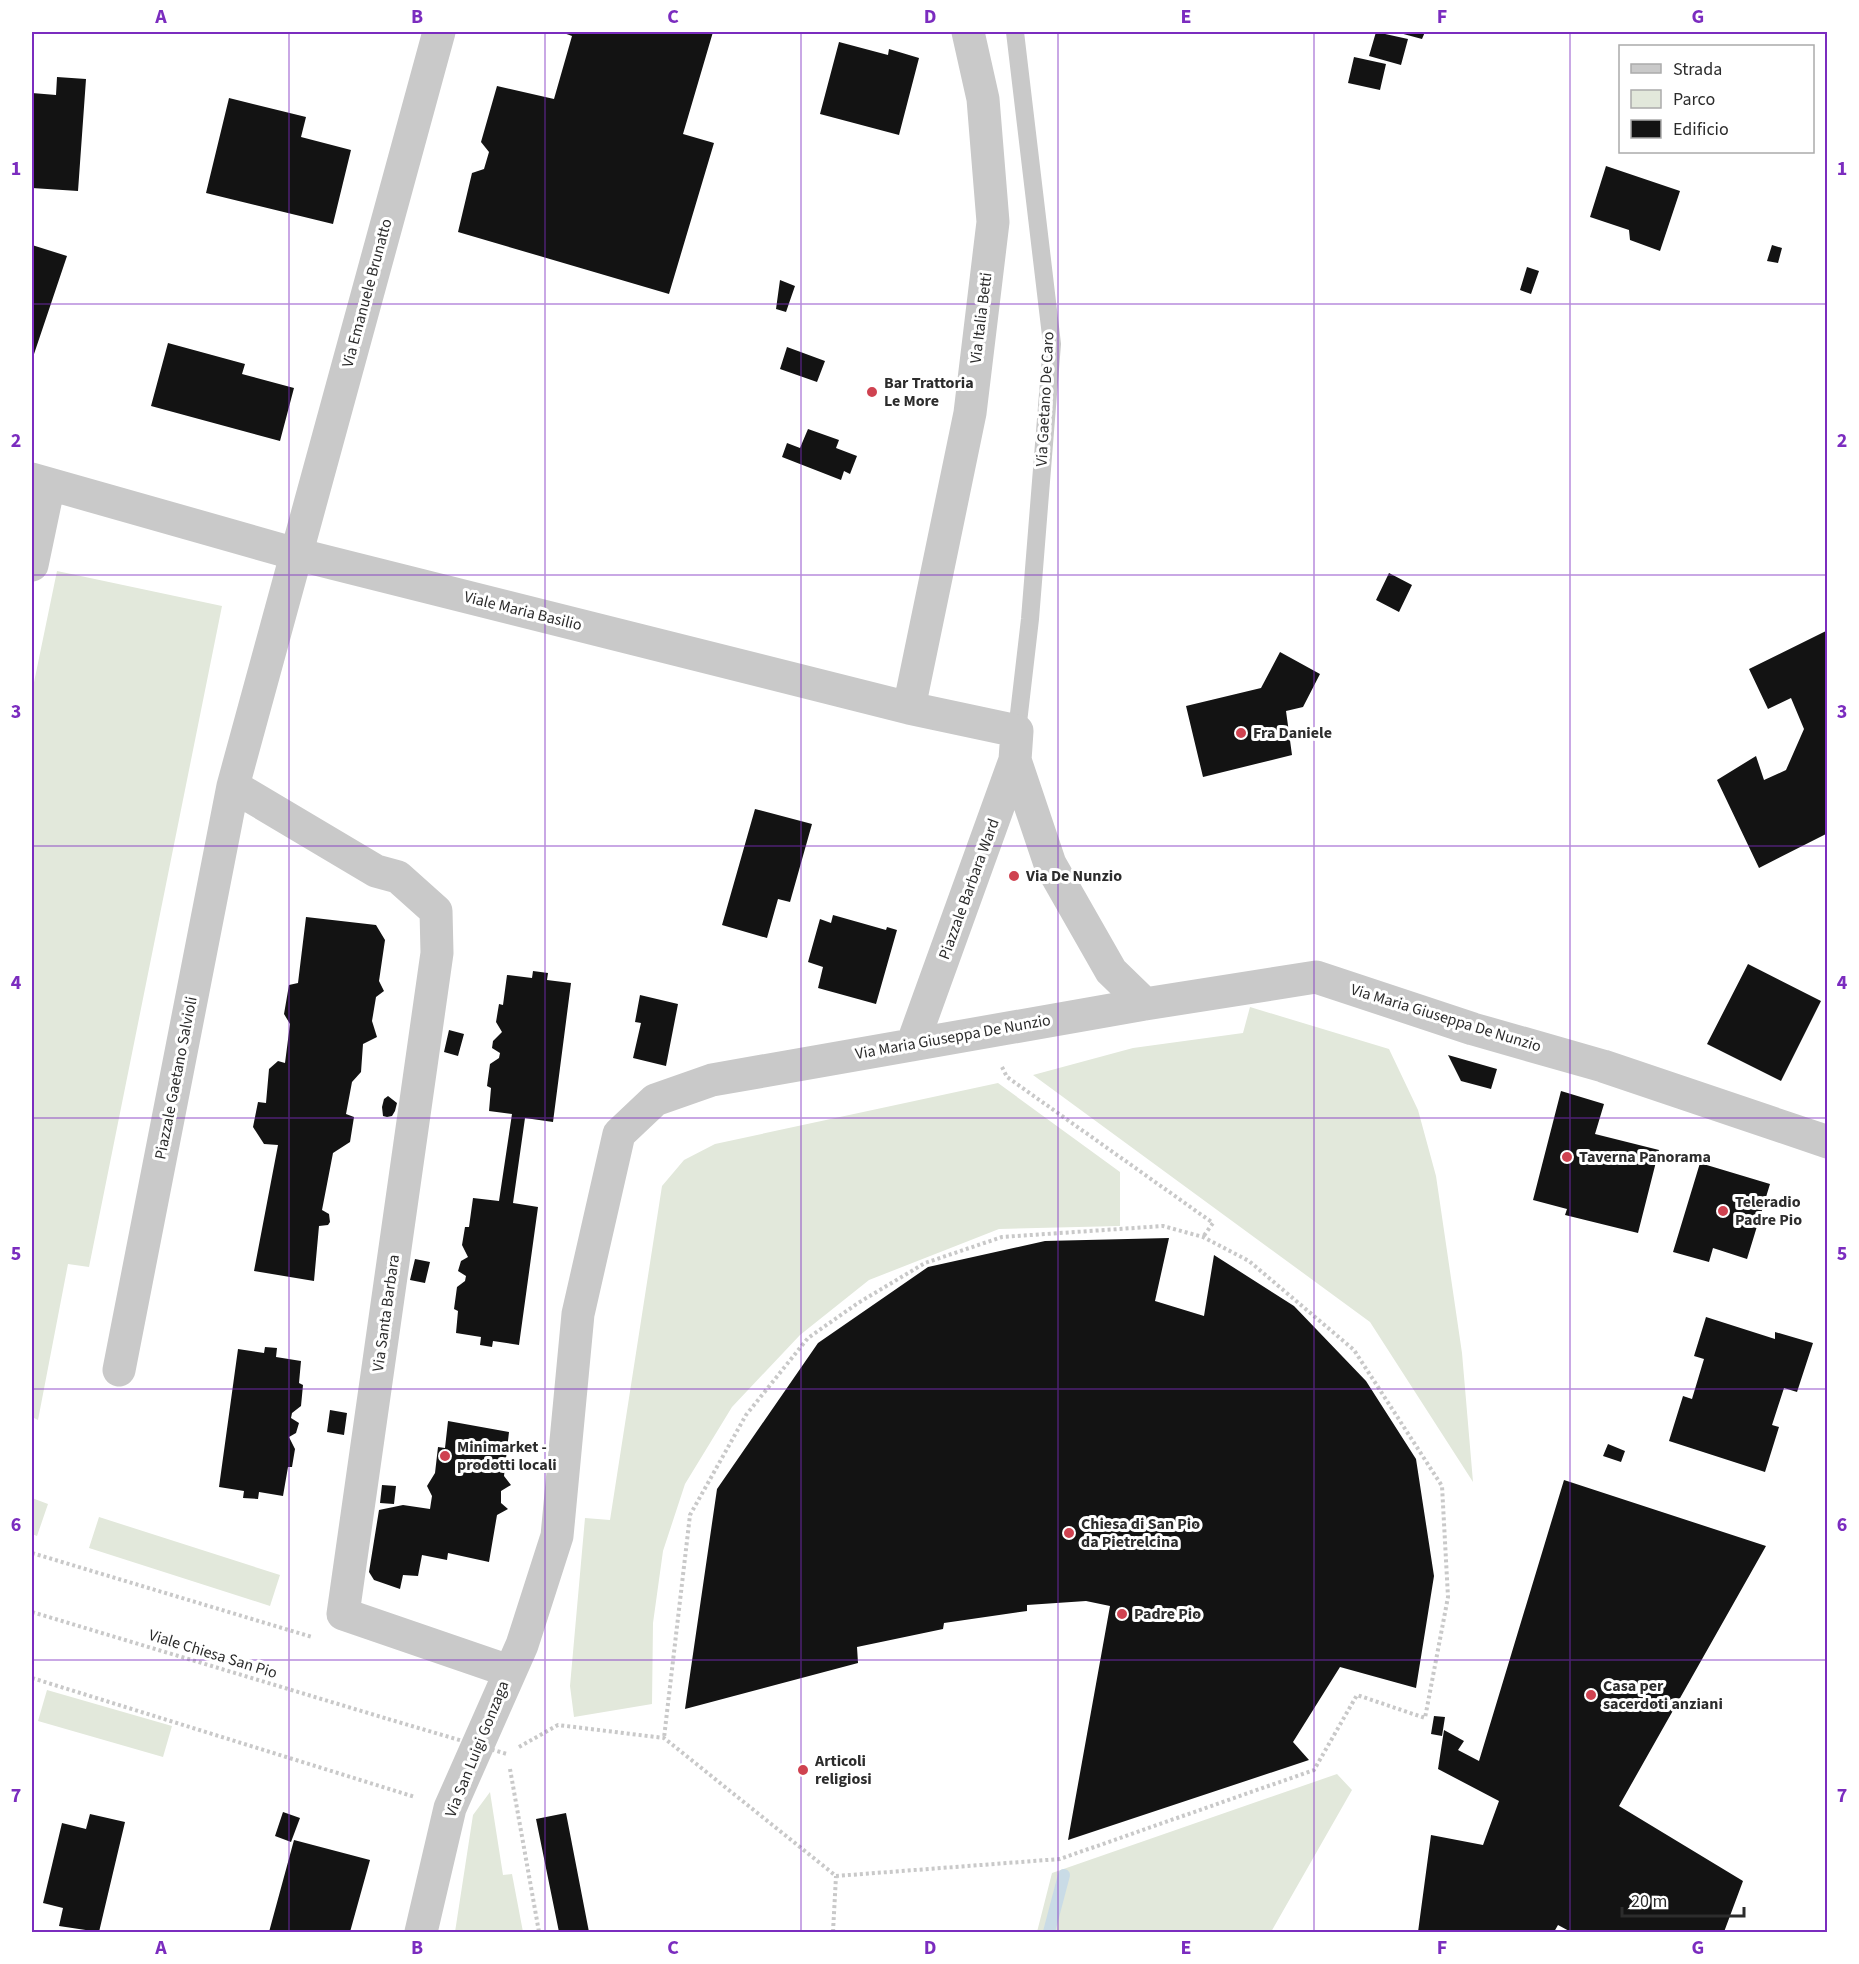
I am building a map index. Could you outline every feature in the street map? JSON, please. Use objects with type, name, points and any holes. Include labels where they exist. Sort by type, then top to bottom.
[{"type":"street","name":"Via Emanuele Brunatto","points":[[296,554],[439,32]]},
{"type":"street","name":"Via Italia Betti","points":[[909,708],[970,413],[993,222],[983,99],[968,32]]},
{"type":"street","name":"Viale Maria Basilio","points":[[40,482],[296,554],[909,708],[1016,746]]},
{"type":"street","points":[[32,565],[40,482]]},
{"type":"street","name":"Piazzale Gaetano Salvioli","points":[[119,1370],[234,786],[296,554]]},
{"type":"street","points":[[1016,746],[1050,864],[1111,971],[1144,1004]]},
{"type":"street","name":"Piazzale Barbara Ward","points":[[912,1045],[1016,746]]},
{"type":"street","name":"Via Santa Barbara","points":[[234,786],[376,871],[398,877],[436,911],[437,953],[343,1614],[509,1671]]},
{"type":"street","name":"Via Maria Giuseppa De Nunzio","points":[[509,1671],[522,1645],[557,1536],[578,1314],[619,1134],[655,1100],[712,1080],[1144,1004],[1316,977],[1473,1029],[1512,1038],[1603,1066],[1827,1142]]},
{"type":"street","name":"Via San Luigi Gonzaga","points":[[421,1932],[450,1808],[509,1671]]},
{"type":"lane","name":"Via Gaetano De Caro","points":[[1015,32],[1052,344],[1030,620],[1016,746]]},
{"type":"path","points":[[992,1030],[998,1060],[1007,1077],[1213,1222],[1203,1237]]},
{"type":"path","points":[[540,1932],[507,1754],[558,1725],[664,1738],[836,1876],[1060,1859],[1314,1770],[1357,1695],[1425,1718],[1448,1597],[1442,1486],[1354,1350],[1248,1261],[1203,1237],[1163,1226],[1002,1237],[925,1263],[858,1303],[808,1338],[746,1415],[690,1515],[664,1738]]},
{"type":"path","points":[[32,1553],[319,1639]]},
{"type":"path","name":"Viale Chiesa San Pio","points":[[32,1612],[507,1754]]},
{"type":"path","points":[[32,1678],[450,1808]]},
{"type":"path","points":[[833,1932],[836,1876]]},
{"type":"green space","points":[[57,571],[222,606],[89,1267],[68,1264],[38,1420],[32,1417],[32,692]]},
{"type":"green space","points":[[1250,1007],[1389,1049],[1418,1110],[1436,1176],[1462,1353],[1473,1482],[1370,1322],[1033,1075],[1133,1048],[1243,1033]]},
{"type":"green space","points":[[998,1083],[1120,1172],[1120,1226],[999,1229],[869,1280],[800,1335],[732,1407],[685,1484],[663,1551],[653,1623],[652,1704],[574,1717],[570,1686],[585,1518],[610,1520],[662,1186],[684,1160],[715,1144]]},
{"type":"green space","points":[[32,1498],[48,1504],[37,1536],[32,1534]]},
{"type":"green space","points":[[99,1517],[280,1575],[270,1606],[89,1548]]},
{"type":"green space","points":[[47,1690],[172,1726],[163,1757],[38,1721]]},
{"type":"green space","points":[[1337,1774],[1352,1790],[1271,1932],[1037,1932],[1052,1873]]},
{"type":"green space","points":[[490,1792],[503,1875],[512,1874],[523,1932],[455,1932],[473,1815]]},
{"type":"building","points":[[561,32],[713,32],[683,134],[714,143],[669,294],[458,232],[472,173],[484,169],[489,152],[481,142],[497,86],[554,99],[572,36]]},
{"type":"building","points":[[1376,32],[1408,39],[1401,65],[1369,56]]},
{"type":"building","points":[[1396,32],[1425,32],[1422,39]]},
{"type":"building","points":[[839,42],[888,55],[889,49],[919,58],[899,135],[820,114]]},
{"type":"building","points":[[1354,57],[1386,64],[1380,90],[1348,83]]},
{"type":"building","points":[[57,77],[86,79],[78,191],[32,188],[32,93],[56,95]]},
{"type":"building","points":[[229,98],[306,117],[301,137],[351,150],[333,224],[206,193]]},
{"type":"building","points":[[1606,166],[1680,191],[1660,251],[1630,240],[1629,230],[1590,217]]},
{"type":"building","points":[[32,245],[67,256],[32,360]]},
{"type":"building","points":[[1772,245],[1782,248],[1778,263],[1767,261]]},
{"type":"building","points":[[1527,267],[1539,271],[1531,294],[1520,290]]},
{"type":"building","points":[[780,280],[795,286],[786,312],[776,309]]},
{"type":"building","points":[[168,343],[245,364],[242,374],[294,388],[280,441],[151,406]]},
{"type":"building","points":[[787,347],[825,361],[817,382],[780,369]]},
{"type":"building","points":[[808,429],[839,440],[836,448],[857,456],[850,474],[844,471],[841,480],[782,457],[787,443],[800,448]]},
{"type":"building","points":[[1389,573],[1412,585],[1399,612],[1376,600]]},
{"type":"building","points":[[1828,630],[1828,833],[1759,868],[1717,780],[1756,756],[1764,780],[1786,770],[1804,729],[1791,698],[1768,709],[1749,669]]},
{"type":"building","name":"Fra Daniele","points":[[1280,652],[1320,674],[1303,707],[1286,711],[1292,755],[1203,777],[1186,706],[1261,688]]},
{"type":"building","points":[[755,809],[812,824],[790,902],[778,899],[767,938],[722,925]]},
{"type":"building","points":[[833,915],[886,930],[887,927],[897,930],[876,1004],[818,988],[823,967],[808,962],[820,919],[831,923]]},
{"type":"building","points":[[306,917],[376,925],[385,940],[379,981],[384,991],[376,997],[372,1021],[377,1037],[363,1044],[361,1072],[352,1082],[346,1114],[354,1117],[350,1142],[333,1153],[322,1210],[329,1214],[330,1222],[328,1225],[319,1226],[314,1281],[254,1271],[278,1145],[264,1144],[253,1127],[258,1102],[266,1103],[269,1069],[278,1061],[285,1063],[290,1024],[284,1014],[289,985],[298,983]]},
{"type":"building","points":[[1748,964],[1821,1001],[1781,1081],[1707,1044]]},
{"type":"building","points":[[533,971],[548,973],[547,980],[571,983],[553,1122],[525,1118],[513,1203],[538,1207],[519,1345],[493,1341],[492,1347],[480,1345],[481,1337],[456,1333],[458,1311],[454,1309],[457,1287],[465,1281],[466,1276],[458,1271],[461,1261],[468,1257],[462,1245],[465,1227],[469,1227],[473,1198],[499,1201],[512,1114],[489,1111],[491,1088],[487,1086],[490,1064],[499,1058],[500,1053],[492,1048],[493,1041],[502,1032],[496,1022],[499,1004],[503,1005],[507,975],[532,978]]},
{"type":"building","points":[[640,995],[678,1004],[666,1066],[633,1058],[641,1023],[635,1022]]},
{"type":"building","points":[[449,1030],[464,1034],[458,1056],[444,1052]]},
{"type":"building","points":[[1448,1055],[1497,1069],[1491,1089],[1461,1081]]},
{"type":"building","points":[[1561,1091],[1604,1104],[1595,1134],[1659,1150],[1638,1233],[1565,1215],[1567,1209],[1533,1200]]},
{"type":"building","points":[[388,1096],[397,1103],[392,1116],[387,1117],[383,1116],[382,1107],[384,1099]]},
{"type":"building","name":"Teleradio Padre Pio","points":[[1700,1163],[1770,1184],[1747,1259],[1713,1248],[1709,1262],[1673,1252]]},
{"type":"building","name":"Chiesa di San Pio da Pietrelcina","points":[[1169,1238],[1155,1301],[1204,1316],[1214,1255],[1294,1306],[1366,1381],[1416,1459],[1434,1576],[1416,1688],[1340,1667],[1293,1742],[1309,1760],[1068,1840],[1110,1606],[1086,1601],[1027,1605],[1027,1611],[944,1623],[943,1629],[857,1647],[858,1663],[685,1709],[717,1489],[818,1343],[928,1267],[1045,1241]]},
{"type":"building","points":[[415,1259],[430,1262],[425,1283],[410,1280]]},
{"type":"building","points":[[1706,1317],[1775,1339],[1775,1332],[1813,1343],[1797,1392],[1784,1388],[1772,1425],[1779,1427],[1765,1472],[1669,1441],[1683,1396],[1692,1399],[1704,1359],[1694,1356]]},
{"type":"building","points":[[265,1347],[277,1348],[276,1357],[301,1361],[299,1383],[303,1385],[301,1406],[292,1413],[291,1418],[299,1423],[296,1433],[289,1437],[295,1449],[292,1467],[288,1467],[283,1496],[259,1492],[258,1499],[243,1498],[244,1491],[219,1487],[238,1349],[264,1353]]},
{"type":"building","points":[[330,1410],[347,1413],[344,1435],[327,1432]]},
{"type":"building","points":[[448,1421],[509,1432],[504,1476],[511,1485],[501,1491],[501,1503],[508,1509],[497,1515],[489,1562],[448,1553],[447,1560],[422,1555],[418,1576],[403,1575],[400,1589],[374,1580],[369,1572],[379,1510],[403,1505],[430,1509],[432,1496],[427,1486],[435,1473],[438,1447],[445,1448]]},
{"type":"building","points":[[1608,1444],[1625,1451],[1621,1462],[1603,1456]]},
{"type":"building","name":"Casa per sacerdoti anziani","points":[[1564,1480],[1766,1546],[1619,1806],[1743,1881],[1724,1932],[1571,1932],[1558,1925],[1554,1932],[1418,1932],[1431,1835],[1483,1845],[1499,1801],[1438,1769],[1444,1730],[1464,1741],[1458,1750],[1479,1761]]},
{"type":"building","points":[[382,1485],[396,1486],[394,1504],[380,1503]]},
{"type":"building","points":[[1434,1716],[1445,1717],[1442,1736],[1431,1734]]},
{"type":"building","points":[[283,1812],[300,1818],[291,1842],[275,1836]]},
{"type":"building","points":[[566,1813],[589,1932],[559,1932],[536,1819]]},
{"type":"building","points":[[90,1814],[125,1822],[99,1932],[59,1926],[63,1908],[43,1903],[62,1823],[86,1829]]},
{"type":"building","points":[[294,1840],[370,1860],[350,1932],[269,1932]]},
{"type":"waterway","points":[[1049,1932],[1064,1875]]},
{"type":"place","name":"Bar Trattoria Le More","points":[[872,392]]},
{"type":"place","name":"Fra Daniele","points":[[1241,733]]},
{"type":"place","name":"Via De Nunzio","points":[[1014,876]]},
{"type":"place","name":"Taverna Panorama","points":[[1567,1157]]},
{"type":"place","name":"Teleradio Padre Pio","points":[[1723,1211]]},
{"type":"place","name":"Minimarket - prodotti locali","points":[[445,1456]]},
{"type":"place","name":"Chiesa di San Pio da Pietrelcina","points":[[1069,1533]]},
{"type":"place","name":"Padre Pio","points":[[1122,1614]]},
{"type":"place","name":"Casa per sacerdoti anziani","points":[[1591,1695]]},
{"type":"place","name":"Articoli religiosi","points":[[803,1770]]}]
